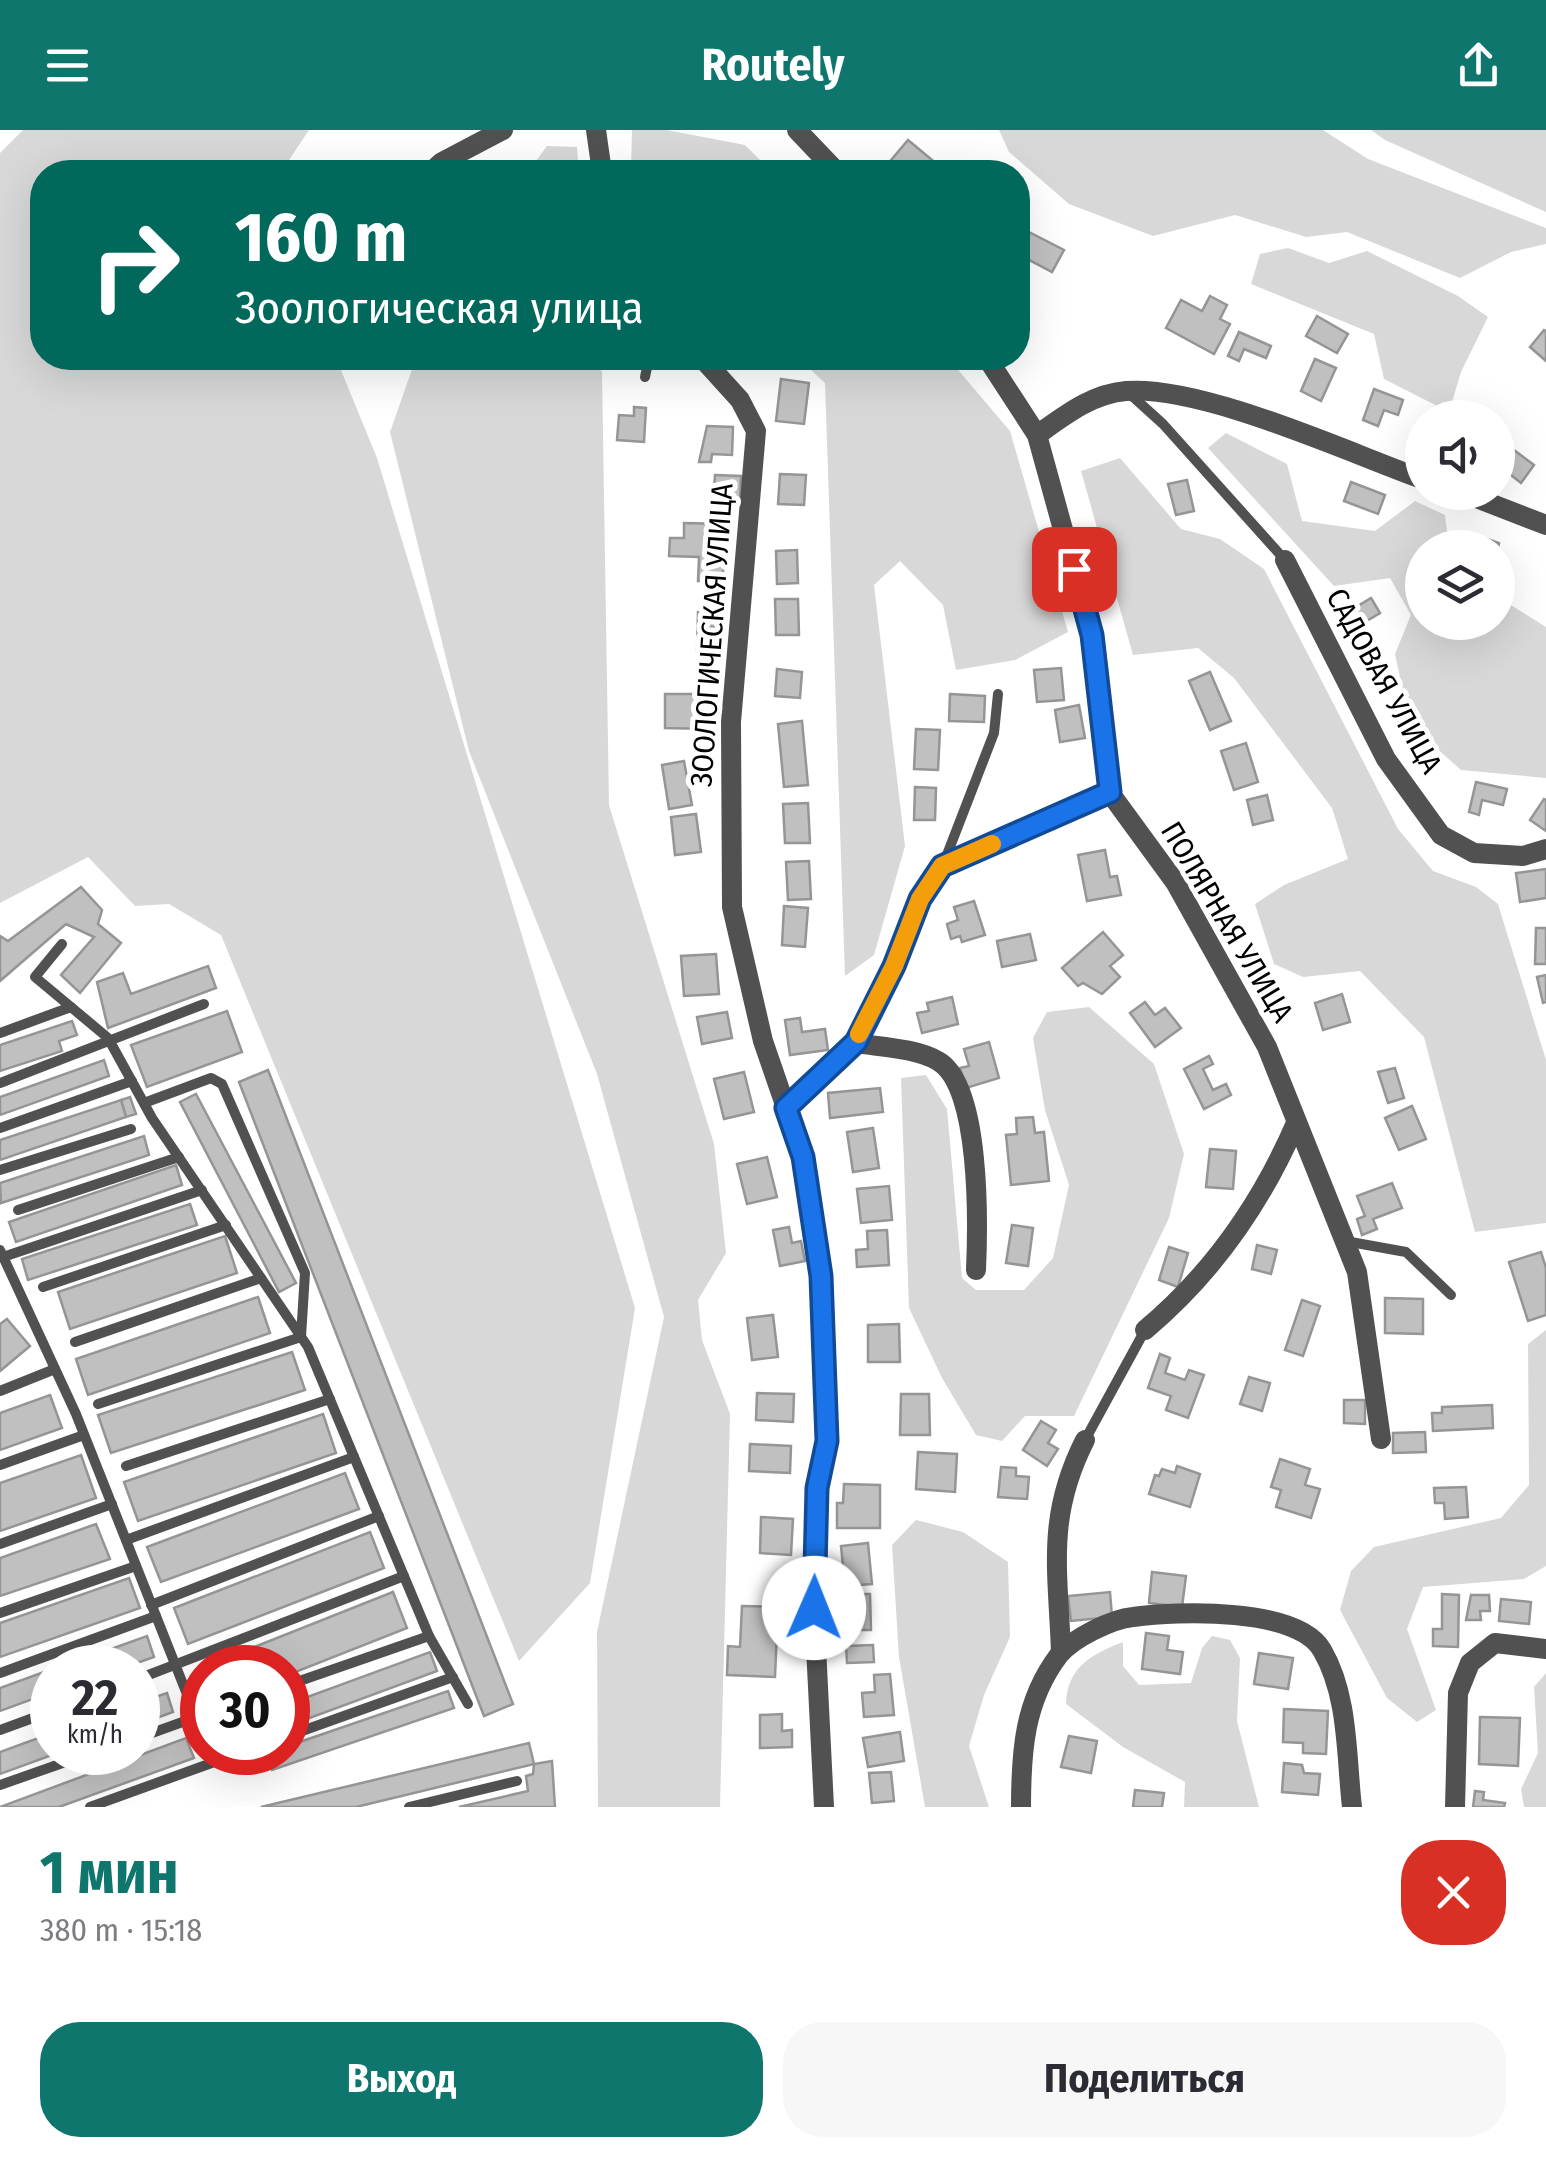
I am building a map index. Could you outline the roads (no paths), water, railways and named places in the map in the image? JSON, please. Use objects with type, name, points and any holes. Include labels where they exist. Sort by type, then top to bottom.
[{"type":"street","points":[[446,160],[503,130]]},
{"type":"street","points":[[596,130],[600,160]]},
{"type":"street","points":[[797,130],[825,160]]},
{"type":"street","name":"ЗООЛОГИЧЕСКАЯ УЛИЦА","points":[[714,370],[729,385],[756,430],[731,722],[732,906],[762,1041],[803,1157],[821,1276],[827,1441],[817,1488],[814,1608],[824,1807]]},
{"type":"street","name":"ПОЛЯРНАЯ УЛИЦА","points":[[995,370],[1037,436],[1092,635],[1110,792],[1184,898],[1268,1047],[1357,1272],[1381,1439]]},
{"type":"street","points":[[1037,436],[1079,404],[1126,391],[1205,400],[1405,473]]},
{"type":"street","points":[[1507,510],[1546,525]]},
{"type":"street","name":"САДОВАЯ УЛИЦА","points":[[1285,560],[1386,760],[1441,835],[1474,853],[1523,856],[1546,849]]},
{"type":"street","points":[[786,1108],[854,1043],[894,966],[920,899],[942,866],[1110,792]]},
{"type":"street","points":[[854,1043],[937,1060],[953,1073],[963,1098],[979,1209],[976,1270]]},
{"type":"street","points":[[1145,1330],[1184,1297],[1232,1240],[1277,1166],[1296,1123]]},
{"type":"street","points":[[1061,1652],[1056,1516],[1065,1480],[1085,1440]]},
{"type":"street","points":[[1022,1807],[1021,1743],[1034,1698],[1061,1652],[1129,1617],[1252,1615],[1311,1637],[1322,1650],[1342,1704],[1352,1807]]},
{"type":"street","points":[[1455,1807],[1458,1694],[1470,1663],[1495,1643],[1546,1649]]},
{"type":"lane","points":[[645,377],[646,370]]},
{"type":"lane","points":[[1126,391],[1163,424],[1285,560]]},
{"type":"lane","points":[[942,866],[994,733],[998,694]]},
{"type":"lane","points":[[62,944],[34,977],[108,1038],[144,1103],[301,1337],[430,1636],[468,1704]]},
{"type":"lane","points":[[0,1082],[204,1004]]},
{"type":"lane","points":[[0,1033],[71,1007]]},
{"type":"lane","points":[[144,1103],[211,1078],[222,1084],[305,1274],[301,1337]]},
{"type":"lane","points":[[0,1128],[132,1082]]},
{"type":"lane","points":[[0,1170],[131,1130]]},
{"type":"lane","points":[[18,1210],[179,1157]]},
{"type":"lane","points":[[180,1673],[84,1435],[1,1254],[202,1190]]},
{"type":"lane","points":[[43,1287],[226,1225]]},
{"type":"lane","points":[[1344,1241],[1406,1252],[1451,1295]]},
{"type":"lane","points":[[75,1342],[262,1278]]},
{"type":"lane","points":[[1085,1440],[1145,1330]]},
{"type":"lane","points":[[98,1404],[301,1337]]},
{"type":"lane","points":[[0,1391],[55,1369]]},
{"type":"lane","points":[[126,1466],[330,1399]]},
{"type":"lane","points":[[0,1465],[84,1435]]},
{"type":"lane","points":[[126,1540],[354,1456]]},
{"type":"lane","points":[[0,1544],[112,1504]]},
{"type":"lane","points":[[0,1673],[379,1516]]},
{"type":"lane","points":[[0,1613],[136,1566]]},
{"type":"lane","points":[[160,1670],[404,1576]]},
{"type":"lane","points":[[310,1678],[430,1636]]},
{"type":"lane","points":[[310,1728],[453,1677]]},
{"type":"lane","points":[[0,1730],[30,1719]]},
{"type":"lane","points":[[0,1785],[30,1774]]},
{"type":"lane","points":[[90,1807],[180,1774]]},
{"type":"lane","points":[[409,1807],[516,1781]]}]
